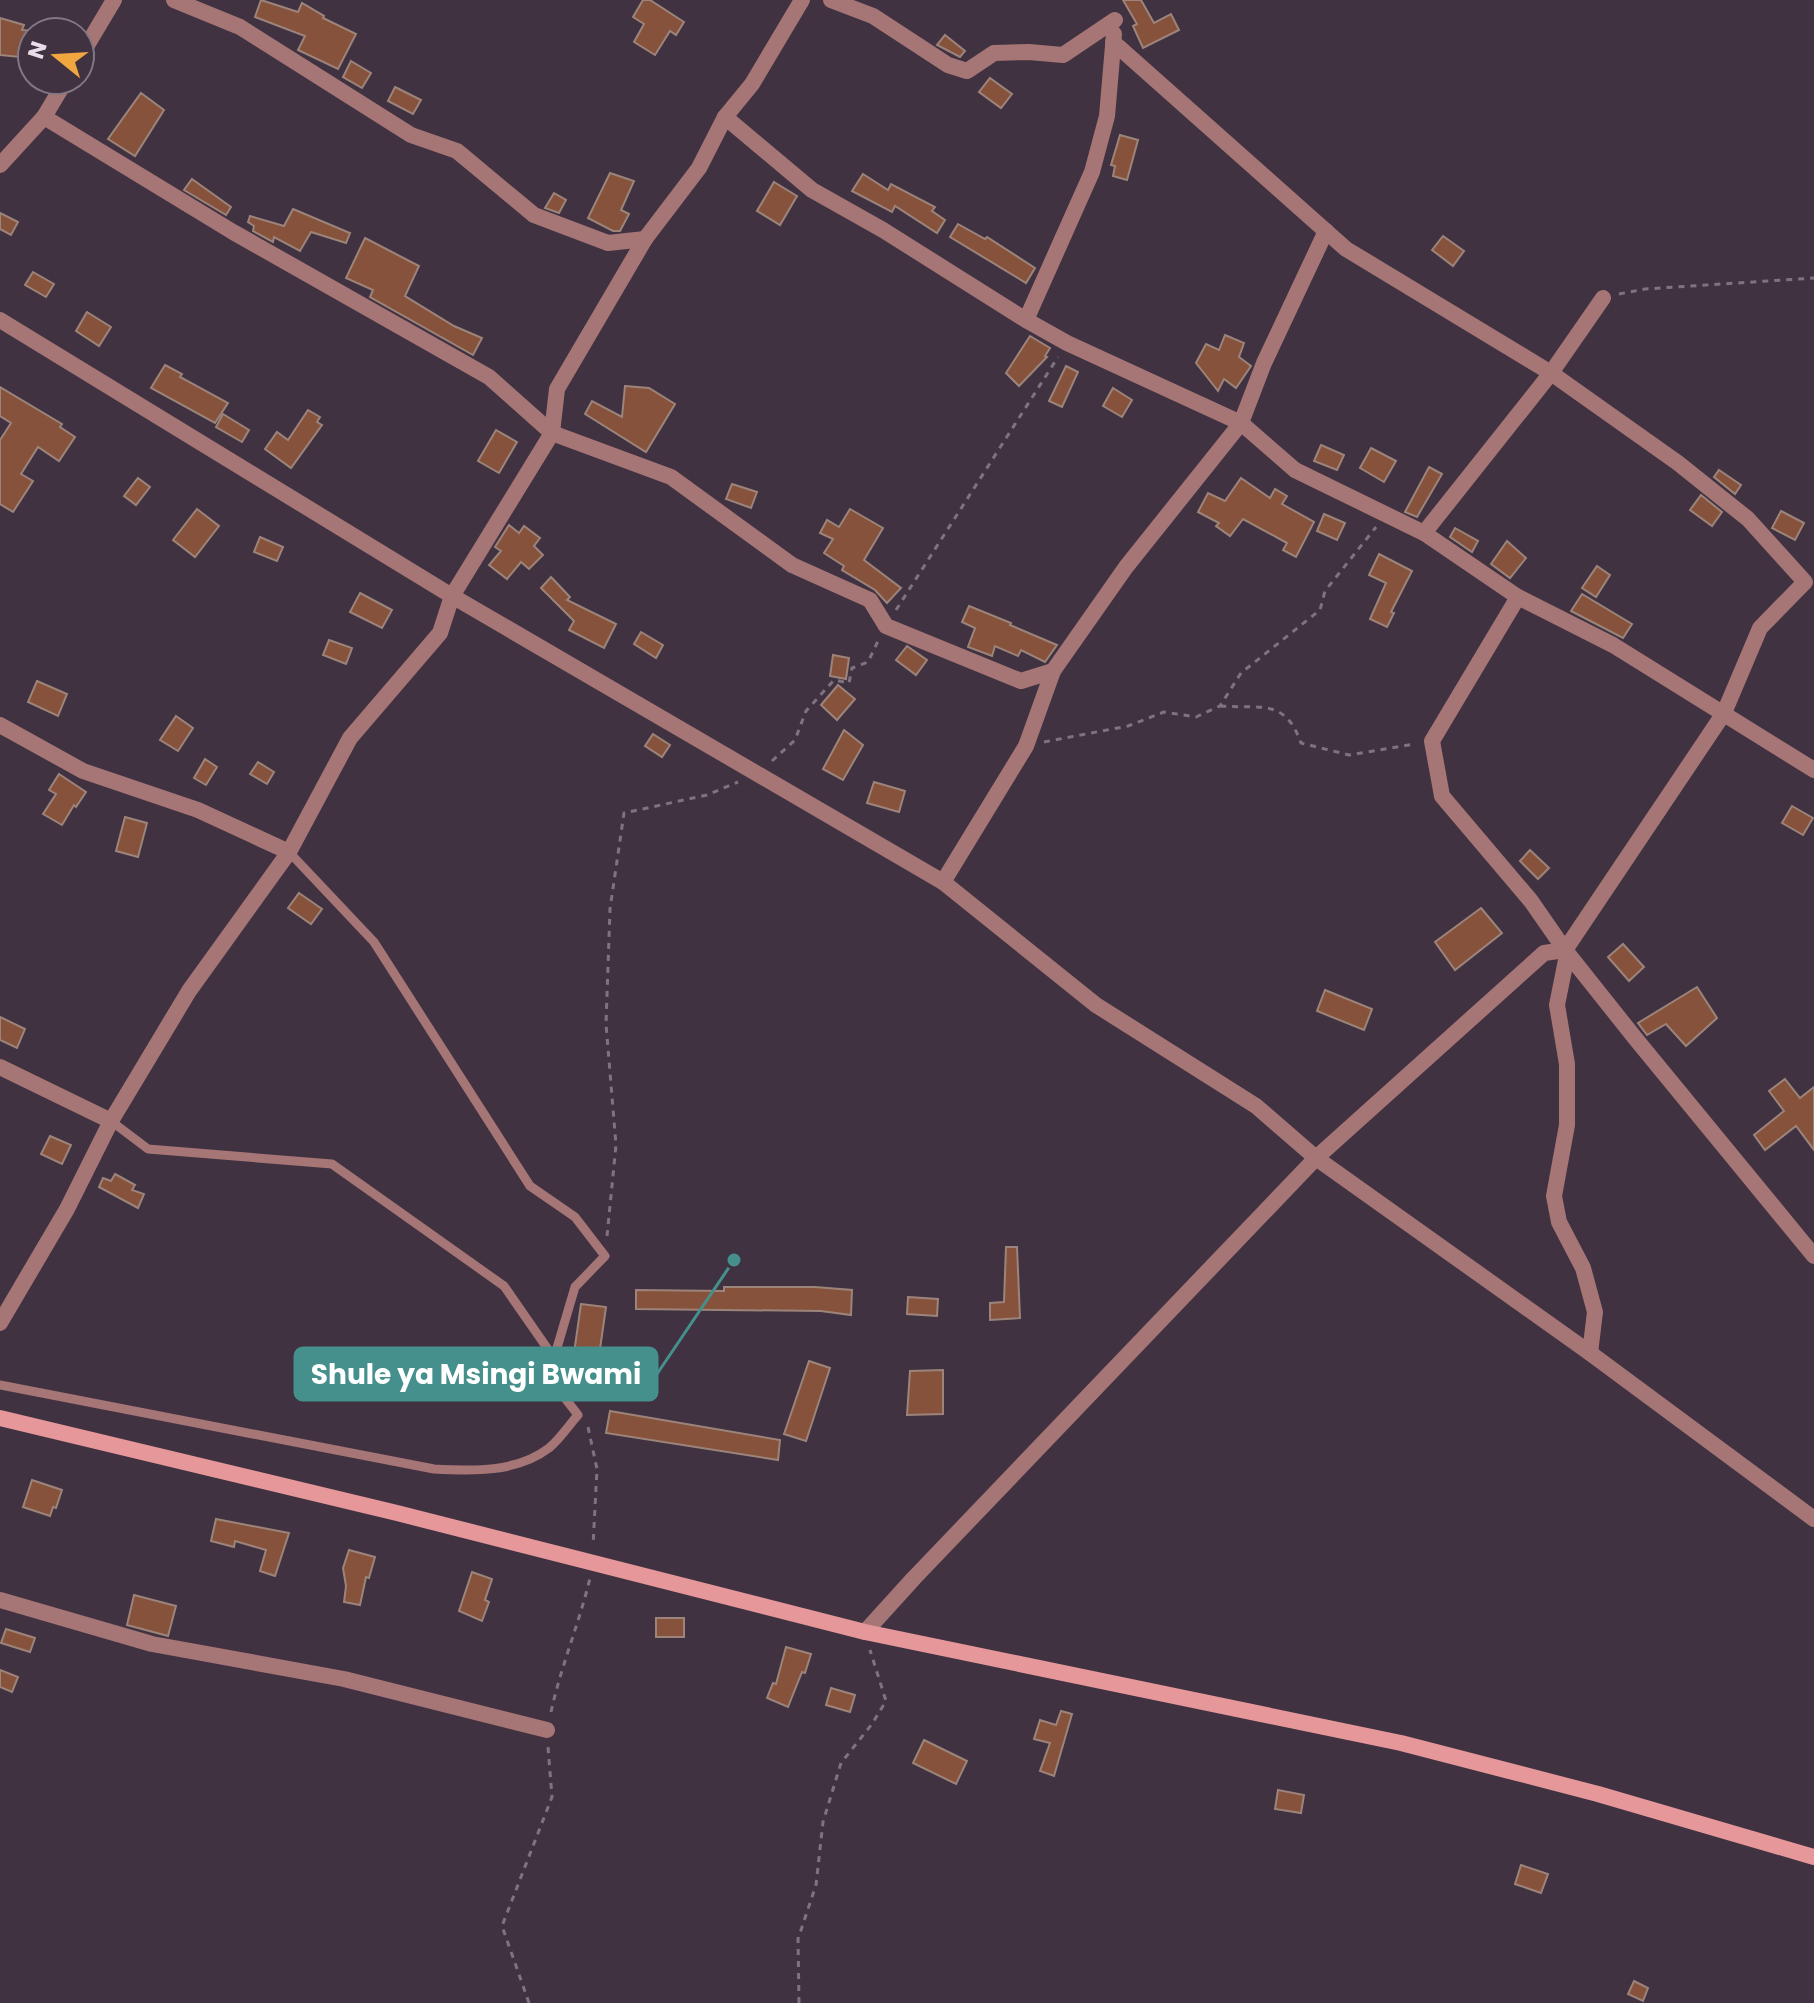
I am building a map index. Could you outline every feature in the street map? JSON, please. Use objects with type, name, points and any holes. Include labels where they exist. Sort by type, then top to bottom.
[{"type":"main road","points":[[0,1418],[397,1513],[865,1632],[1401,1743],[1598,1794],[1814,1857]]},
{"type":"street","points":[[96,30],[114,0]]},
{"type":"street","points":[[174,0],[240,27],[411,135],[457,151],[534,215],[608,243],[645,239]]},
{"type":"street","points":[[0,1323],[67,1209],[111,1121],[189,991],[289,852],[350,738],[440,633],[452,596],[552,433],[557,389],[645,239],[699,168],[725,117],[752,84],[802,0]]},
{"type":"street","points":[[831,0],[873,16],[948,65],[967,71],[994,53],[1063,55],[1115,20],[1107,116],[1092,172],[1026,320]]},
{"type":"street","points":[[865,1632],[1316,1158],[1544,953],[1565,950],[1724,713],[1760,628],[1805,582],[1748,519],[1678,463],[1551,373],[1346,249],[1113,42]]},
{"type":"street","points":[[0,165],[44,117],[56,96]]},
{"type":"street","points":[[44,117],[233,232],[489,377],[552,433],[671,477],[792,565],[870,600],[886,626],[1021,681],[1053,671]]},
{"type":"street","points":[[725,117],[812,190],[883,230],[1026,320],[1067,343],[1241,423],[1295,470],[1424,533],[1518,597],[1613,645],[1814,770]]},
{"type":"street","points":[[943,882],[1026,746],[1053,671],[1126,567],[1241,423],[1264,363],[1326,231]]},
{"type":"street","points":[[1424,533],[1551,373],[1603,298]]},
{"type":"street","points":[[0,320],[452,596],[943,882],[1096,1005],[1256,1106],[1316,1158],[1590,1353],[1814,1519]]},
{"type":"street","points":[[1518,597],[1432,741],[1442,796],[1531,901],[1565,950],[1814,1256]]},
{"type":"street","points":[[0,725],[83,771],[198,810],[289,852]]},
{"type":"street","points":[[1565,950],[1567,955],[1557,1005],[1567,1064],[1567,1125],[1554,1196],[1559,1222],[1583,1268],[1595,1312],[1590,1353]]},
{"type":"street","points":[[0,1067],[111,1121]]},
{"type":"street","points":[[0,1600],[152,1644],[344,1679],[547,1730]]},
{"type":"lane","points":[[289,852],[374,942],[530,1186],[575,1217],[605,1256],[575,1287],[554,1358]]},
{"type":"lane","points":[[0,1385],[434,1469],[487,1471],[526,1460],[549,1447],[578,1415],[561,1393],[554,1358],[504,1286],[332,1164],[148,1149],[111,1121]]},
{"type":"path","points":[[1603,298],[1645,289],[1814,278]]},
{"type":"path","points":[[1220,706],[1241,673],[1320,610],[1325,591],[1385,514]]},
{"type":"path","points":[[1026,746],[1128,726],[1164,712],[1196,717],[1220,706],[1278,710],[1294,724],[1301,743],[1349,755],[1432,741]]},
{"type":"path","points":[[799,2003],[798,1939],[816,1885],[823,1822],[841,1763],[886,1701],[865,1632]]},
{"type":"path","points":[[529,2003],[502,1926],[552,1797],[547,1730]]},
{"type":"building","points":[[261,0],[298,12],[302,3],[323,18],[356,34],[338,69],[298,50],[305,36],[255,17]]},
{"type":"building","points":[[643,0],[650,0],[684,22],[676,35],[670,31],[655,55],[634,42],[644,24],[633,17]]},
{"type":"building","points":[[1123,0],[1141,0],[1154,23],[1171,14],[1179,30],[1143,48],[1133,26],[1137,24]]},
{"type":"building","points":[[0,18],[16,23],[16,57],[0,55]]},
{"type":"building","points":[[945,35],[965,51],[960,57],[937,45]]},
{"type":"building","points":[[351,61],[371,73],[362,88],[343,77]]},
{"type":"building","points":[[990,78],[1012,94],[1001,108],[979,92]]},
{"type":"building","points":[[395,87],[421,100],[413,114],[388,101]]},
{"type":"building","points":[[141,93],[164,110],[135,156],[108,139]]},
{"type":"building","points":[[1120,135],[1138,140],[1127,180],[1113,176],[1115,166],[1111,165]]},
{"type":"building","points":[[610,173],[634,181],[621,210],[629,214],[620,231],[613,231],[588,218]]},
{"type":"building","points":[[863,174],[888,190],[891,184],[935,207],[932,211],[945,220],[937,233],[895,206],[892,212],[852,191]]},
{"type":"building","points":[[192,179],[231,207],[226,215],[184,190]]},
{"type":"building","points":[[774,182],[797,196],[780,225],[757,211]]},
{"type":"building","points":[[554,193],[566,200],[559,213],[545,208]]},
{"type":"building","points":[[293,209],[350,233],[346,243],[311,232],[300,251],[274,237],[273,242],[253,231],[254,226],[248,222],[250,216],[284,226]]},
{"type":"building","points":[[0,213],[18,222],[11,235],[0,229]]},
{"type":"building","points":[[958,224],[985,239],[987,237],[1035,268],[1026,283],[950,237]]},
{"type":"building","points":[[1443,236],[1464,251],[1453,266],[1432,250]]},
{"type":"building","points":[[365,238],[419,266],[405,296],[454,326],[482,338],[473,355],[370,297],[373,290],[346,278]]},
{"type":"building","points":[[33,272],[54,284],[46,297],[25,285]]},
{"type":"building","points":[[87,312],[111,327],[99,346],[76,331]]},
{"type":"building","points":[[1225,335],[1244,343],[1239,357],[1251,366],[1236,388],[1224,379],[1218,391],[1196,363],[1206,344],[1219,350]]},
{"type":"building","points":[[1030,336],[1050,348],[1047,357],[1019,386],[1006,373]]},
{"type":"building","points":[[165,365],[182,374],[180,377],[228,403],[215,423],[151,388]]},
{"type":"building","points":[[1066,366],[1078,372],[1062,407],[1049,401]]},
{"type":"building","points":[[625,386],[649,388],[675,404],[646,452],[585,414],[592,401],[622,417]]},
{"type":"building","points":[[0,387],[62,424],[60,427],[75,437],[59,461],[38,447],[21,474],[33,481],[13,512],[0,504],[0,440],[11,423],[0,416]]},
{"type":"building","points":[[1113,388],[1132,400],[1122,417],[1103,406]]},
{"type":"building","points":[[308,410],[320,417],[317,422],[322,425],[291,468],[265,449],[277,432],[288,440]]},
{"type":"building","points":[[223,414],[249,430],[242,442],[216,427]]},
{"type":"building","points":[[496,430],[517,442],[499,473],[478,461]]},
{"type":"building","points":[[1321,445],[1344,455],[1337,470],[1314,461]]},
{"type":"building","points":[[1371,448],[1396,461],[1384,482],[1360,468]]},
{"type":"building","points":[[1429,467],[1442,474],[1417,517],[1405,512]]},
{"type":"building","points":[[1719,470],[1741,485],[1735,494],[1714,477]]},
{"type":"building","points":[[138,478],[150,487],[136,505],[124,496]]},
{"type":"building","points":[[1241,478],[1270,498],[1275,489],[1287,496],[1282,504],[1314,522],[1296,557],[1283,550],[1287,543],[1243,519],[1230,536],[1216,526],[1219,523],[1198,512],[1208,493],[1225,501]]},
{"type":"building","points":[[732,484],[757,492],[751,508],[726,499]]},
{"type":"building","points":[[1701,495],[1722,512],[1712,526],[1690,510]]},
{"type":"building","points":[[197,509],[219,526],[195,557],[173,540]]},
{"type":"building","points":[[850,509],[883,528],[864,560],[901,588],[887,603],[875,590],[842,570],[844,566],[824,553],[833,539],[820,533],[827,520],[839,527]]},
{"type":"building","points":[[1781,511],[1804,523],[1795,540],[1772,528]]},
{"type":"building","points":[[1324,514],[1345,523],[1337,540],[1317,531]]},
{"type":"building","points":[[509,525],[519,533],[524,526],[540,538],[534,546],[543,555],[529,569],[521,562],[507,579],[489,565],[501,551],[495,547]]},
{"type":"building","points":[[1455,528],[1478,541],[1472,552],[1450,537]]},
{"type":"building","points":[[260,537],[283,547],[277,561],[254,552]]},
{"type":"building","points":[[1507,541],[1526,558],[1510,578],[1491,564]]},
{"type":"building","points":[[1379,554],[1412,571],[1391,612],[1394,613],[1387,627],[1370,619],[1386,583],[1369,575]]},
{"type":"building","points":[[1597,566],[1610,575],[1596,597],[1582,588]]},
{"type":"building","points":[[551,577],[570,597],[567,600],[616,624],[604,648],[569,630],[574,621],[541,588]]},
{"type":"building","points":[[360,593],[392,610],[382,628],[350,612]]},
{"type":"building","points":[[1582,594],[1632,624],[1623,638],[1571,611]]},
{"type":"building","points":[[969,606],[1057,645],[1045,662],[1021,650],[1018,656],[995,646],[992,656],[968,647],[975,628],[962,622]]},
{"type":"building","points":[[641,632],[663,645],[656,658],[634,644]]},
{"type":"building","points":[[329,640],[352,648],[346,664],[323,655]]},
{"type":"building","points":[[907,646],[927,660],[916,675],[896,660]]},
{"type":"building","points":[[833,655],[849,658],[846,679],[830,676]]},
{"type":"building","points":[[37,681],[67,694],[58,716],[28,702]]},
{"type":"building","points":[[838,685],[855,699],[837,720],[821,705]]},
{"type":"building","points":[[176,716],[193,728],[178,751],[160,740]]},
{"type":"building","points":[[844,730],[863,745],[843,780],[823,769]]},
{"type":"building","points":[[653,734],[670,745],[662,757],[645,746]]},
{"type":"building","points":[[205,759],[217,767],[206,785],[194,778]]},
{"type":"building","points":[[258,762],[274,772],[267,784],[250,774]]},
{"type":"building","points":[[59,774],[86,792],[62,825],[43,814],[56,794],[49,790]]},
{"type":"building","points":[[874,782],[905,791],[899,812],[867,803]]},
{"type":"building","points":[[1792,806],[1813,818],[1803,835],[1782,823]]},
{"type":"building","points":[[125,817],[147,823],[138,857],[116,851]]},
{"type":"building","points":[[1530,850],[1549,868],[1538,879],[1520,861]]},
{"type":"building","points":[[299,893],[322,909],[311,924],[288,908]]},
{"type":"building","points":[[1481,908],[1502,933],[1455,970],[1435,942]]},
{"type":"building","points":[[1623,944],[1644,967],[1629,981],[1608,957]]},
{"type":"building","points":[[1697,987],[1717,1018],[1686,1046],[1666,1024],[1647,1035],[1638,1023]]},
{"type":"building","points":[[1325,990],[1372,1009],[1364,1030],[1317,1011]]},
{"type":"building","points":[[0,1017],[25,1029],[17,1048],[0,1040]]},
{"type":"building","points":[[1785,1079],[1800,1098],[1814,1087],[1814,1150],[1796,1126],[1765,1150],[1754,1135],[1784,1111],[1769,1091]]},
{"type":"building","points":[[50,1136],[71,1145],[62,1164],[41,1154]]},
{"type":"building","points":[[115,1174],[135,1185],[132,1190],[144,1194],[138,1208],[99,1187],[103,1178],[111,1181]]},
{"type":"building","points":[[1006,1247],[1017,1247],[1020,1318],[990,1320],[990,1303],[1004,1302]]},
{"type":"building","points":[[724,1287],[852,1290],[851,1315],[821,1311],[636,1309],[636,1290],[724,1291]]},
{"type":"building","points":[[908,1297],[938,1299],[937,1316],[907,1314]]},
{"type":"building","points":[[581,1304],[606,1307],[595,1384],[570,1381]]},
{"type":"building","points":[[809,1361],[830,1368],[806,1441],[784,1434]]},
{"type":"building","points":[[943,1370],[943,1414],[907,1415],[910,1371]]},
{"type":"building","points":[[610,1411],[780,1440],[778,1460],[606,1433]]},
{"type":"building","points":[[32,1480],[62,1490],[50,1516],[23,1507]]},
{"type":"building","points":[[216,1519],[289,1533],[275,1576],[260,1571],[266,1550],[235,1541],[234,1547],[211,1541]]},
{"type":"building","points":[[349,1550],[375,1557],[369,1578],[366,1577],[360,1605],[344,1602],[346,1586],[343,1568]]},
{"type":"building","points":[[472,1572],[492,1579],[485,1600],[489,1602],[482,1621],[459,1611]]},
{"type":"building","points":[[134,1595],[176,1606],[168,1636],[127,1625]]},
{"type":"building","points":[[656,1618],[684,1618],[684,1637],[656,1637]]},
{"type":"building","points":[[6,1629],[35,1638],[30,1652],[1,1643]]},
{"type":"building","points":[[786,1647],[811,1654],[788,1707],[767,1698],[773,1683],[776,1684]]},
{"type":"building","points":[[0,1670],[18,1677],[12,1692],[0,1687]]},
{"type":"building","points":[[831,1688],[855,1695],[850,1712],[826,1705]]},
{"type":"building","points":[[1061,1711],[1072,1714],[1054,1776],[1040,1771],[1050,1743],[1034,1739],[1040,1720],[1056,1725]]},
{"type":"building","points":[[924,1740],[967,1761],[956,1784],[913,1763]]},
{"type":"building","points":[[1278,1790],[1304,1795],[1301,1813],[1275,1809]]},
{"type":"building","points":[[1521,1865],[1548,1874],[1541,1893],[1515,1884]]},
{"type":"building","points":[[1634,1981],[1648,1988],[1643,2001],[1628,1994]]},
{"type":"place","name":"Shule ya Msingi Bwami","points":[[734,1260]]}]
